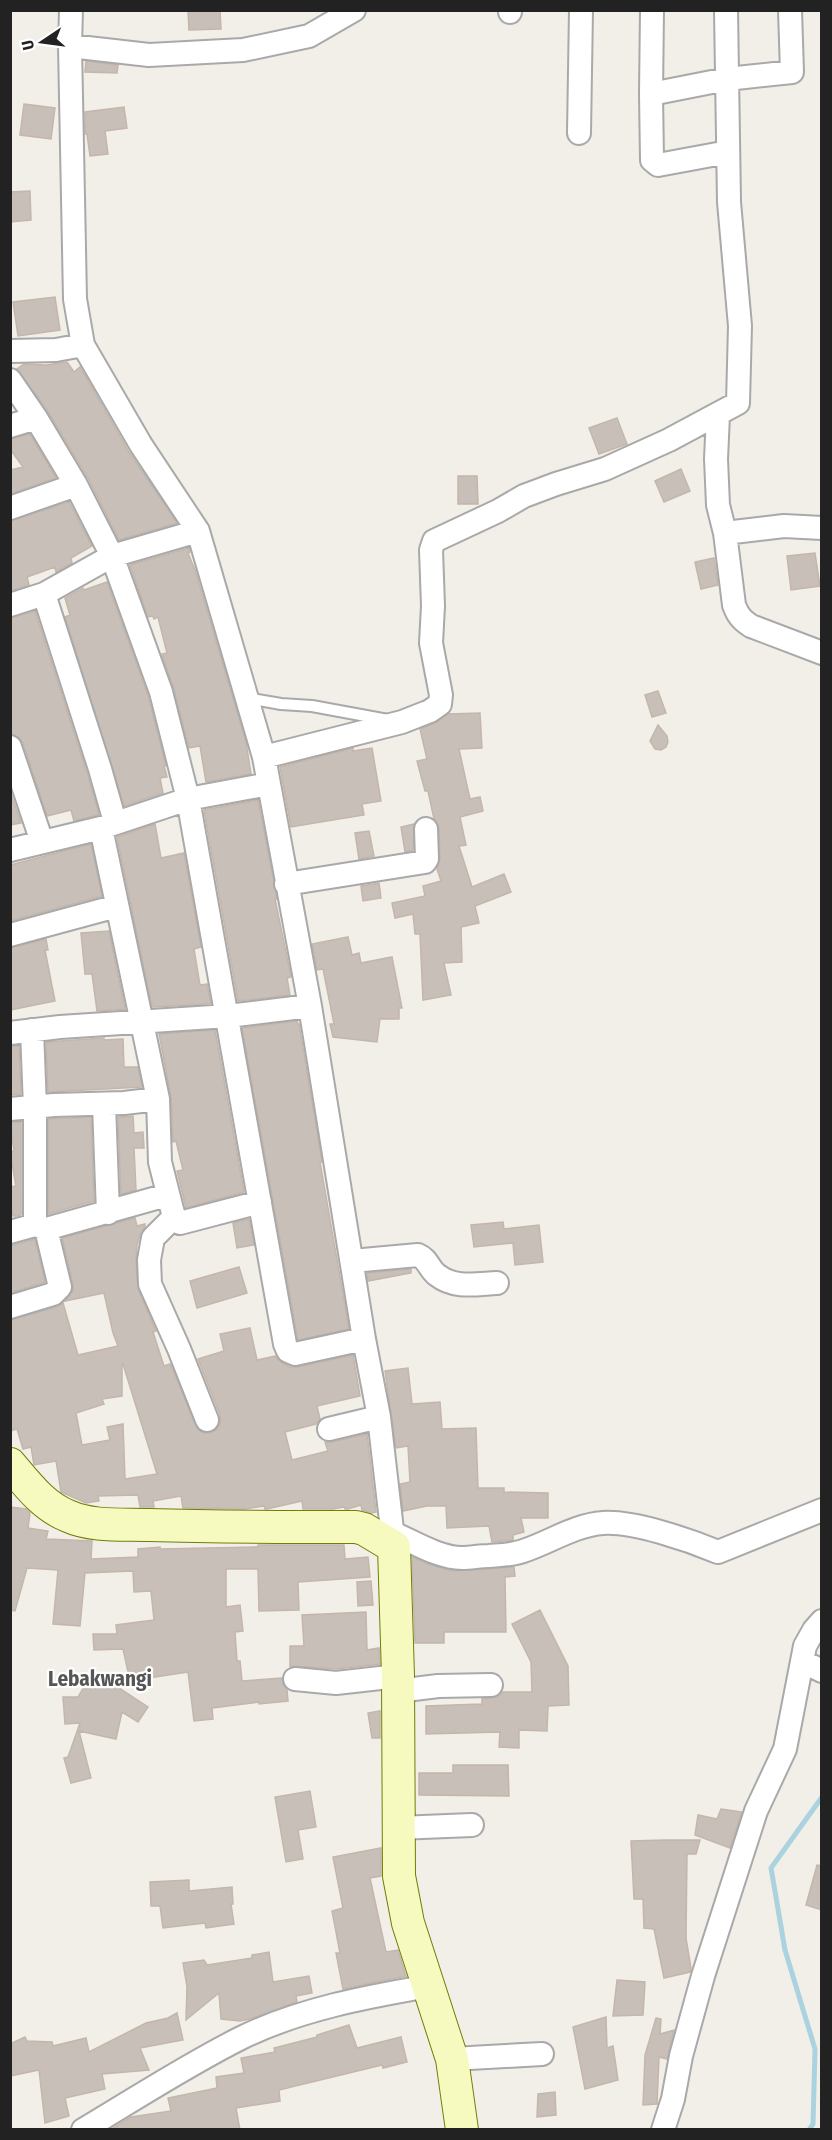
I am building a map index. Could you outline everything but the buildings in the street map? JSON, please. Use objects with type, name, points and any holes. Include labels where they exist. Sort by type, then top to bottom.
[{"type":"street","points":[[71,10],[75,299],[83,345],[141,445],[198,531],[264,757],[310,1006],[364,1339],[379,1417],[394,1540],[398,1684],[399,1876],[408,1923],[429,1986],[466,2059],[462,2130]]},
{"type":"street","points":[[70,46],[149,55],[243,50],[309,36],[354,10]]},
{"type":"street","points":[[579,133],[581,10]]},
{"type":"street","points":[[652,10],[652,160],[658,165],[728,152]]},
{"type":"street","points":[[264,757],[402,722],[430,711],[440,704],[441,695],[431,643],[433,606],[431,550],[434,541],[524,496],[605,469],[718,415],[738,402],[741,326],[729,202],[726,10]]},
{"type":"street","points":[[651,94],[726,79],[792,72],[790,10]]},
{"type":"street","points":[[10,351],[56,350],[83,345]]},
{"type":"street","points":[[10,380],[76,485],[112,555],[161,692],[188,799],[285,1344],[288,1351],[295,1354],[364,1339]]},
{"type":"street","points":[[718,415],[718,505],[725,533],[734,605],[741,620],[751,626],[822,652]]},
{"type":"street","points":[[10,426],[36,418]]},
{"type":"street","points":[[10,508],[76,485]]},
{"type":"street","points":[[725,533],[784,526],[822,528]]},
{"type":"street","points":[[10,605],[44,594],[112,555],[198,531]]},
{"type":"street","points":[[44,594],[100,770],[117,906],[158,1099],[159,1146],[167,1195],[174,1217],[180,1223],[260,1202]]},
{"type":"street","points":[[10,747],[42,842]]},
{"type":"street","points":[[10,850],[108,825],[188,799],[269,784]]},
{"type":"street","points":[[286,884],[425,862],[427,859],[426,829]]},
{"type":"street","points":[[10,935],[117,906]]},
{"type":"street","points":[[10,1307],[53,1294],[60,1287],[41,1227],[35,1107],[21,1032],[142,1020],[228,1016],[310,1006]]},
{"type":"street","points":[[10,1109],[158,1099]]},
{"type":"street","points":[[104,1104],[108,1213]]},
{"type":"street","points":[[10,1232],[108,1213],[167,1195]]},
{"type":"street","points":[[174,1217],[153,1238],[149,1260],[150,1284],[179,1348],[207,1420]]},
{"type":"street","points":[[352,1261],[418,1255],[426,1260],[436,1275],[458,1286],[497,1283]]},
{"type":"street","points":[[329,1429],[379,1417]]},
{"type":"street","points":[[10,1464],[38,1496],[52,1508],[69,1517],[96,1523],[356,1527],[460,1558],[524,1551],[569,1531],[588,1525],[606,1523],[631,1526],[718,1552],[822,1510]]},
{"type":"street","points":[[663,2130],[673,2099],[681,2056],[703,1976],[756,1811],[785,1749],[812,1666],[805,1646],[822,1621]]},
{"type":"street","points":[[295,1680],[438,1686],[491,1685]]},
{"type":"street","points":[[398,1828],[472,1825]]},
{"type":"street","points":[[83,2130],[242,2038],[349,2000],[429,1986]]},
{"type":"street","points":[[466,2059],[542,2054]]},
{"type":"lane","points":[[246,698],[312,706],[402,722]]},
{"type":"waterway","points":[[809,2130],[813,2124],[815,2049],[785,1950],[771,1868],[822,1797]]},
{"type":"district","name":"Lebakwangi","points":[[100,1679]]}]
